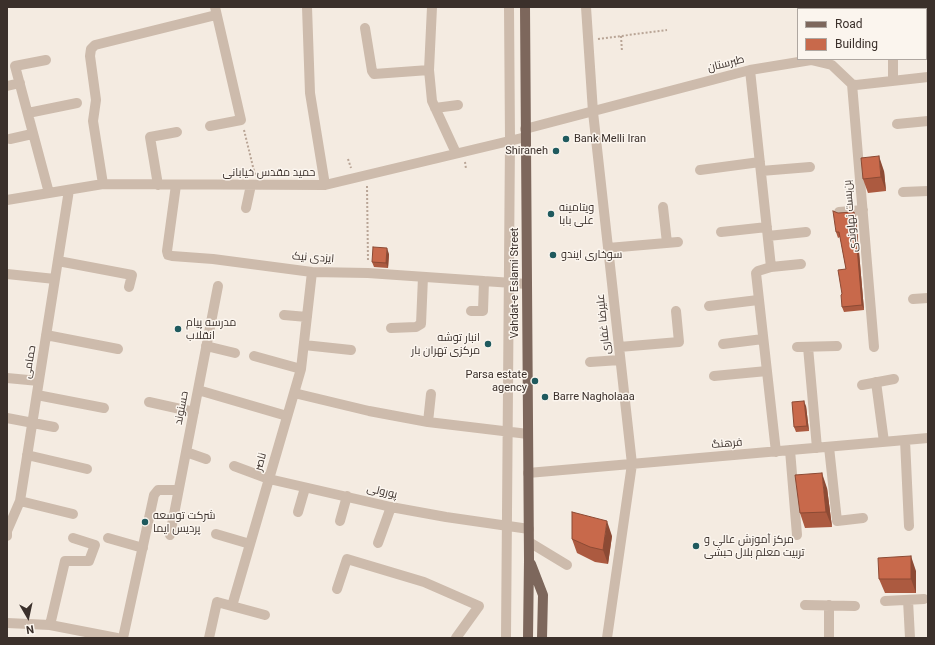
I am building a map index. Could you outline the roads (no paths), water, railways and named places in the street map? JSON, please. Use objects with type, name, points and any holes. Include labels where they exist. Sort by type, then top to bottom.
[{"type":"main road","name":"Vahdat-e Eslami Street","points":[[525,7],[529,529],[528,638]]},
{"type":"main road","name":"Vahdat-e Eslami Street","points":[[529,560],[543,595],[542,638]]},
{"type":"street","points":[[306,7],[310,93],[324,185]]},
{"type":"street","points":[[432,7],[429,70],[432,101],[456,153]]},
{"type":"street","points":[[506,638],[510,7]]},
{"type":"street","name":"علیرضا غفاری","points":[[586,7],[593,112],[632,464],[606,638]]},
{"type":"street","points":[[103,184],[93,120],[96,100],[90,56],[91,49],[96,45],[215,11],[241,120],[210,126]]},
{"type":"street","points":[[365,28],[374,74],[429,70]]},
{"type":"street","points":[[46,60],[15,66],[49,193]]},
{"type":"street","name":"طبرستان","points":[[526,133],[593,112],[750,70],[805,60]]},
{"type":"street","name":"طبرستان","points":[[814,60],[832,65],[852,84]]},
{"type":"street","points":[[893,60],[893,81]]},
{"type":"street","points":[[750,70],[771,267]]},
{"type":"street","points":[[852,84],[860,85],[928,77]]},
{"type":"street","points":[[7,86],[20,83]]},
{"type":"street","name":"بن‌بست نهاوندی","points":[[852,84],[874,347]]},
{"type":"street","points":[[28,114],[77,103]]},
{"type":"street","points":[[435,108],[458,105]]},
{"type":"street","points":[[897,124],[928,121]]},
{"type":"street","points":[[158,184],[150,137],[177,132]]},
{"type":"street","name":"حمید مقدس خیابانی","points":[[7,200],[103,184],[324,185],[510,140],[526,133]]},
{"type":"street","points":[[10,139],[32,134]]},
{"type":"street","points":[[700,170],[761,167],[810,167]]},
{"type":"street","name":"ایزدی نیک","points":[[176,185],[168,254],[172,256],[213,259],[312,272],[368,273],[527,284]]},
{"type":"street","points":[[246,208],[255,185]]},
{"type":"street","name":"حمامی","points":[[7,536],[7,530],[20,501],[69,190]]},
{"type":"street","points":[[903,192],[928,191]]},
{"type":"street","points":[[663,207],[667,243]]},
{"type":"street","points":[[839,212],[863,210]]},
{"type":"street","points":[[721,232],[806,232]]},
{"type":"street","points":[[608,248],[678,242]]},
{"type":"street","points":[[58,261],[132,275],[129,287]]},
{"type":"street","points":[[776,452],[756,277],[758,271],[771,267],[801,264]]},
{"type":"street","name":"ناصر","points":[[232,606],[301,369],[312,272]]},
{"type":"street","points":[[7,274],[55,279]]},
{"type":"street","points":[[391,328],[416,327],[421,324],[423,277]]},
{"type":"street","points":[[470,311],[483,311],[484,281]]},
{"type":"street","name":"حسنوند","points":[[170,535],[218,286]]},
{"type":"street","points":[[913,299],[928,298]]},
{"type":"street","points":[[709,306],[758,300]]},
{"type":"street","points":[[619,347],[679,342],[676,311]]},
{"type":"street","points":[[284,315],[307,317]]},
{"type":"street","points":[[46,335],[118,349]]},
{"type":"street","points":[[722,344],[763,339]]},
{"type":"street","points":[[304,345],[350,350]]},
{"type":"street","points":[[206,346],[235,353]]},
{"type":"street","points":[[797,348],[837,346]]},
{"type":"street","points":[[808,347],[817,448]]},
{"type":"street","points":[[254,356],[301,369]]},
{"type":"street","points":[[590,362],[620,360]]},
{"type":"street","points":[[714,376],[767,371]]},
{"type":"street","points":[[7,378],[39,381]]},
{"type":"street","points":[[862,384],[894,379]]},
{"type":"street","points":[[876,382],[884,442]]},
{"type":"street","points":[[198,390],[287,416]]},
{"type":"street","points":[[294,393],[369,411],[428,422],[528,434]]},
{"type":"street","points":[[428,422],[431,394]]},
{"type":"street","points":[[37,395],[104,408]]},
{"type":"street","points":[[149,402],[194,412]]},
{"type":"street","points":[[7,418],[54,427]]},
{"type":"street","name":"فرهنگ","points":[[528,474],[928,438]]},
{"type":"street","points":[[905,440],[909,526]]},
{"type":"street","points":[[829,447],[838,521],[862,518]]},
{"type":"street","points":[[790,450],[798,535]]},
{"type":"street","points":[[186,452],[206,459]]},
{"type":"street","points":[[27,455],[87,469]]},
{"type":"street","name":"پورولی","points":[[234,466],[269,479],[391,507],[446,518],[529,529]]},
{"type":"street","points":[[298,512],[305,488]]},
{"type":"street","points":[[123,638],[156,492],[178,490]]},
{"type":"street","points":[[340,521],[347,496]]},
{"type":"street","points":[[20,501],[73,514]]},
{"type":"street","points":[[378,543],[391,507]]},
{"type":"street","points":[[216,534],[250,544]]},
{"type":"street","points":[[50,625],[65,561],[89,561],[95,545],[73,538]]},
{"type":"street","points":[[108,538],[143,548]]},
{"type":"street","points":[[529,542],[567,565]]},
{"type":"street","points":[[337,589],[347,559],[424,582],[479,606],[456,638]]},
{"type":"street","points":[[908,600],[910,638]]},
{"type":"street","points":[[885,601],[924,600]]},
{"type":"street","points":[[209,638],[217,602],[264,615]]},
{"type":"street","points":[[805,605],[855,606]]},
{"type":"street","points":[[829,605],[829,638]]},
{"type":"street","points":[[512,611],[512,638]]},
{"type":"street","points":[[7,622],[50,625],[84,635],[117,638]]},
{"type":"place","name":"Bank Melli Iran","points":[[566,139]]},
{"type":"place","name":"Shiraneh","points":[[556,151]]},
{"type":"place","name":"ویتامینه علی بابا","points":[[551,214]]},
{"type":"place","name":"سوخاری ایندو","points":[[553,255]]},
{"type":"place","name":"مدرسه پیام انقلاب","points":[[178,329]]},
{"type":"place","name":"انبار توشه مرکزی تهران بار","points":[[488,344]]},
{"type":"place","name":"Parsa estate agency","points":[[535,381]]},
{"type":"place","name":"Barre Nagholaaa","points":[[545,397]]},
{"type":"place","name":"شرکت توسعه پردیس ایما","points":[[145,522]]},
{"type":"place","name":"مرکز آموزش عالی و تربیت معلم بلال حبشی","points":[[696,546]]}]
